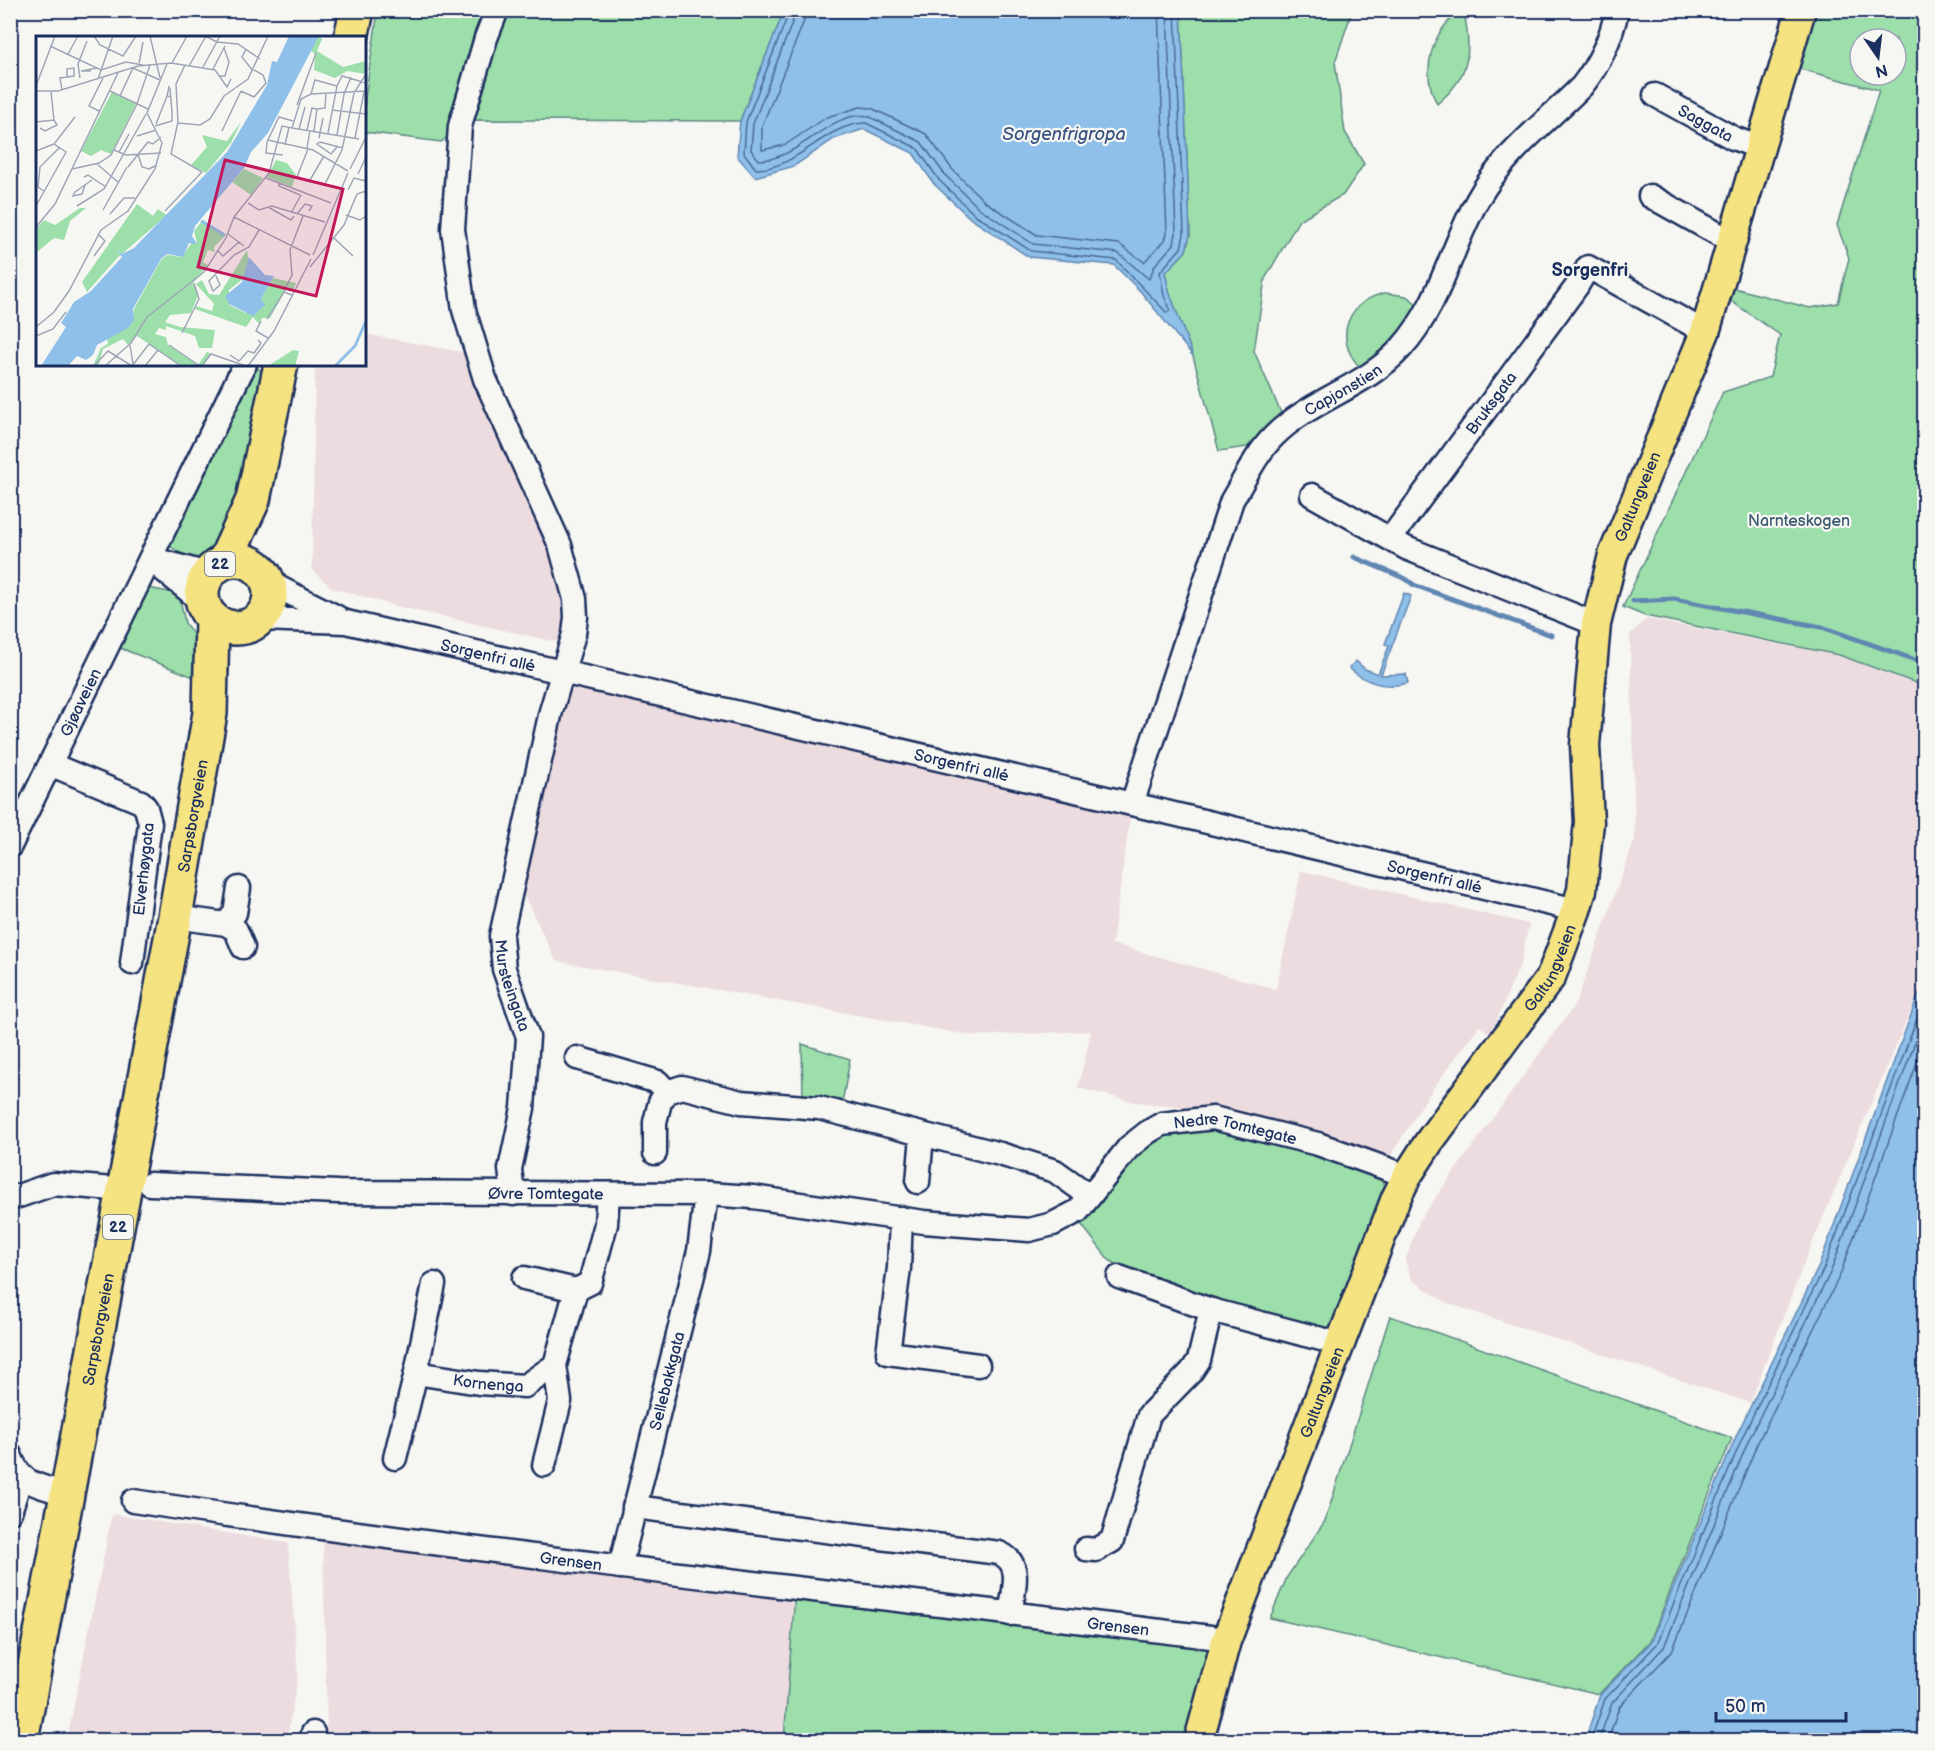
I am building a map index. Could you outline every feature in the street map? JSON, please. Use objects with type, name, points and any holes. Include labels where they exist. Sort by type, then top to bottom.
[{"type":"highway","points":[[351,36],[357,10]]},
{"type":"highway","name":"Sarpsborgveien","points":[[21,1740],[67,1494],[138,1187],[175,917],[210,713],[225,601],[253,500],[281,366]]},
{"type":"highway","name":"Sarpsborgveien","points":[[253,500],[263,575]]},
{"type":"highway","name":"22","points":[[237,560],[263,575],[270,600],[225,601],[237,560]]},
{"type":"main road","name":"Galtungveien","points":[[1199,1740],[1226,1641],[1280,1494],[1407,1176],[1551,977],[1576,910],[1582,890],[1589,822],[1585,745],[1596,624],[1613,555],[1705,333],[1801,10]]},
{"type":"street","name":"Mursteingata","points":[[496,10],[460,126],[453,229],[464,310],[485,379],[560,545],[575,599],[574,634],[551,711],[501,936],[504,969],[528,1037],[523,1108],[510,1169],[513,1194]]},
{"type":"street","name":"Capjonstien","points":[[1132,804],[1232,500],[1259,455],[1274,436],[1295,419],[1383,365],[1423,322],[1443,283],[1462,230],[1494,172],[1588,78],[1607,48],[1617,10]]},
{"type":"street","name":"Saggata","points":[[1655,95],[1733,138],[1761,148]]},
{"type":"street","points":[[1650,196],[1718,234],[1734,240]]},
{"type":"street","name":"Bruksgata","points":[[1391,538],[1577,286],[1588,267],[1705,333]]},
{"type":"street","name":"Gjøaveien","points":[[10,846],[52,765],[106,646],[244,366]]},
{"type":"street","points":[[1312,495],[1406,548],[1596,624]]},
{"type":"street","points":[[150,559],[225,601],[346,622]]},
{"type":"street","points":[[263,575],[346,622]]},
{"type":"street","name":"Sorgenfri allé","points":[[346,622],[1132,804],[1576,910]]},
{"type":"street","name":"Elverhøygata","points":[[52,765],[133,798],[146,808],[150,823],[132,963]]},
{"type":"street","points":[[226,924],[235,913],[239,888]]},
{"type":"street","points":[[175,917],[226,924],[236,930],[243,947]]},
{"type":"street","points":[[577,1058],[658,1082],[667,1092]]},
{"type":"street","points":[[655,1153],[657,1111],[667,1092],[682,1087],[741,1102],[819,1108],[1000,1154],[1055,1171],[1090,1196]]},
{"type":"street","name":"Nedre Tomtegate","points":[[1090,1196],[1129,1146],[1148,1132],[1162,1124],[1201,1119],[1222,1120],[1318,1144],[1407,1176]]},
{"type":"street","points":[[918,1182],[922,1136]]},
{"type":"street","points":[[10,1199],[52,1184],[138,1187]]},
{"type":"street","name":"Øvre Tomtegate","points":[[138,1187],[189,1195],[706,1194],[753,1197],[901,1218],[1029,1230],[1053,1224],[1078,1211],[1090,1196]]},
{"type":"street","points":[[524,1278],[576,1290],[590,1283],[606,1224],[608,1194]]},
{"type":"street","name":"Sellebakkgata","points":[[620,1567],[699,1251],[706,1194]]},
{"type":"street","points":[[901,1218],[899,1268],[888,1353],[978,1365]]},
{"type":"street","points":[[1119,1277],[1211,1310],[1340,1344]]},
{"type":"street","points":[[395,1458],[416,1373],[434,1284]]},
{"type":"street","points":[[544,1465],[560,1401],[555,1365],[576,1290]]},
{"type":"street","points":[[1086,1549],[1096,1550],[1112,1541],[1149,1415],[1199,1360],[1211,1310]]},
{"type":"street","name":"Kornenga","points":[[416,1373],[479,1383],[525,1386],[555,1365]]},
{"type":"street","points":[[10,1455],[21,1477],[27,1482],[67,1494]]},
{"type":"street","points":[[10,1512],[21,1477]]},
{"type":"street","name":"Grensen","points":[[133,1501],[620,1567],[1211,1637],[1226,1641]]},
{"type":"street","points":[[634,1507],[999,1553],[1010,1558],[1015,1567],[1010,1614]]},
{"type":"shaded area","points":[[366,334],[467,353],[553,552],[564,595],[561,643],[400,607],[332,588],[312,570],[315,366],[366,366]]},
{"type":"shaded area","points":[[1647,619],[1837,655],[1924,687],[1924,995],[1918,993],[1808,1253],[1750,1403],[1447,1303],[1412,1280],[1405,1261],[1420,1219],[1576,1003],[1635,839],[1630,634]]},
{"type":"shaded area","points":[[563,672],[1132,803],[1112,944],[1276,989],[1301,871],[1529,924],[1521,963],[1491,1034],[1479,1026],[1427,1097],[1388,1160],[1219,1110],[1134,1102],[1078,1088],[1091,1031],[974,1036],[556,961],[514,875]]},
{"type":"shaded area","points":[[112,1514],[288,1543],[298,1675],[287,1738],[293,1740],[67,1740]]},
{"type":"shaded area","points":[[323,1536],[794,1593],[784,1740],[327,1740]]},
{"type":"green space","points":[[497,10],[784,11],[740,121],[470,120],[441,142],[366,132],[366,91],[378,11],[458,11],[495,16]]},
{"type":"green space","points":[[1461,10],[1464,11],[1468,38],[1466,62],[1457,83],[1437,104],[1429,78],[1431,53],[1442,29]]},
{"type":"green space","points":[[1181,11],[1352,11],[1335,62],[1345,132],[1364,164],[1343,195],[1299,220],[1265,279],[1254,351],[1281,413],[1247,447],[1219,451],[1193,356],[1170,294],[1165,273],[1186,251],[1190,235]]},
{"type":"green space","name":"Narnteskogen","points":[[1813,11],[1924,11],[1924,686],[1839,655],[1645,616],[1623,607],[1723,392],[1770,377],[1780,335],[1728,299],[1730,287],[1810,308],[1838,303],[1849,258],[1837,225],[1879,90],[1868,87],[1908,87],[1908,27],[1848,27],[1848,82],[1796,68]]},
{"type":"green space","points":[[1385,293],[1406,296],[1417,304],[1417,309],[1395,342],[1364,366],[1359,366],[1351,355],[1347,343],[1348,321],[1362,303]]},
{"type":"green space","points":[[258,368],[263,374],[232,539],[203,557],[189,557],[171,547],[173,535],[252,371]]},
{"type":"green space","points":[[143,587],[179,594],[185,623],[197,640],[196,678],[115,646]]},
{"type":"green space","points":[[802,1044],[850,1059],[841,1109],[803,1101]]},
{"type":"green space","points":[[1212,1126],[1325,1154],[1380,1175],[1388,1196],[1337,1328],[1325,1333],[1136,1275],[1109,1260],[1078,1220],[1141,1142],[1176,1128]]},
{"type":"green space","points":[[1390,1316],[1732,1438],[1650,1641],[1599,1694],[1270,1618],[1287,1577],[1325,1521]]},
{"type":"green space","points":[[795,1593],[1217,1645],[1190,1740],[784,1740]]},
{"type":"water","name":"Sorgenfrigropa","points":[[784,11],[1181,11],[1190,235],[1186,251],[1165,273],[1170,294],[1193,356],[1141,292],[1114,265],[1029,257],[971,219],[934,184],[913,153],[864,129],[834,139],[794,166],[755,177],[737,156],[740,121]]},
{"type":"water","points":[[1404,593],[1411,596],[1381,675],[1406,674],[1408,683],[1384,685],[1362,678],[1349,668],[1356,661],[1365,669],[1378,674],[1389,646],[1385,644]]},
{"type":"water","points":[[1919,993],[1924,995],[1924,1740],[1585,1740],[1600,1695],[1651,1642],[1737,1434],[1819,1266]]},
{"type":"waterway","points":[[1354,557],[1406,579],[1414,585],[1551,635]]},
{"type":"waterway","points":[[1633,601],[1674,599],[1822,627],[1924,663]]},
{"type":"district","name":"Sorgenfri","points":[[1590,270]]}]
